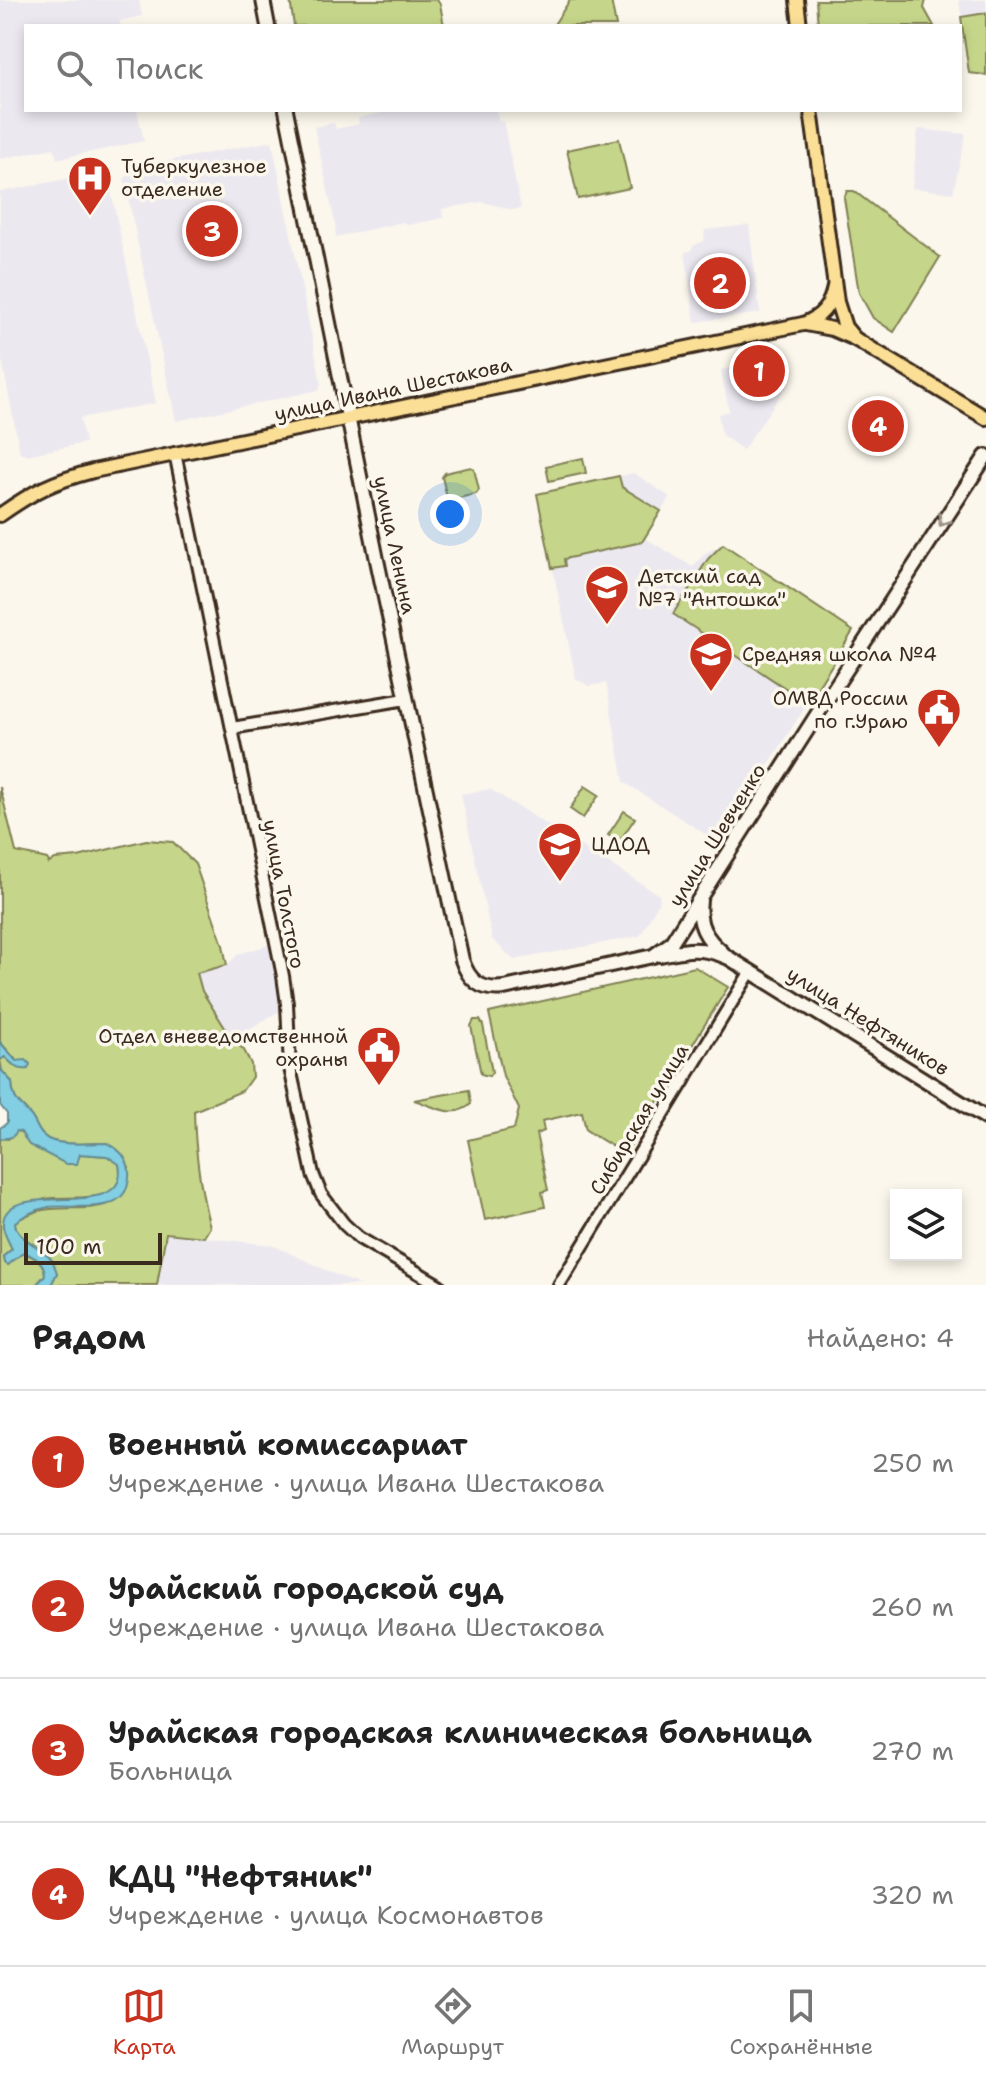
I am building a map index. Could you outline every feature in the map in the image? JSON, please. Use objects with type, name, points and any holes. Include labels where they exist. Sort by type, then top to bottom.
[{"type":"main road","points":[[263,0],[268,24]]},
{"type":"main road","points":[[797,0],[800,24]]},
{"type":"main road","name":"улица Ленина","points":[[286,112],[462,960],[476,984],[493,989],[653,956]]},
{"type":"main road","points":[[811,112],[834,287],[841,319],[855,339]]},
{"type":"main road","points":[[803,324],[823,313],[834,287]]},
{"type":"main road","points":[[803,324],[832,329],[855,339],[986,418]]},
{"type":"main road","name":"улица Ивана Шестакова","points":[[0,515],[29,494],[55,482],[93,471],[803,324]]},
{"type":"main road","name":"улица Шевченко","points":[[653,956],[671,943],[986,456]]},
{"type":"main road","name":"улица Нефтяников","points":[[701,897],[699,915],[703,931],[729,958]]},
{"type":"main road","name":"улица Нефтяников","points":[[653,956],[696,949],[709,950],[729,958],[986,1118]]},
{"type":"street","name":"улица Толстого","points":[[175,453],[286,994],[290,1068],[316,1184],[328,1204],[354,1234],[439,1285]]},
{"type":"street","points":[[232,728],[406,699]]},
{"type":"street","name":"Сибирская улица","points":[[559,1285],[751,971]]},
{"type":"shaded area","points":[[0,0],[139,0],[142,16],[120,21],[120,24],[24,24],[24,112],[137,112],[144,141],[57,159],[54,148],[0,159]]},
{"type":"shaded area","points":[[959,0],[986,0],[986,75],[969,73]]},
{"type":"shaded area","points":[[384,112],[496,112],[499,122],[503,121],[521,208],[514,210],[482,202],[442,209],[443,218],[408,225],[403,222],[336,237],[314,127],[334,123],[336,129],[359,124],[358,118]]},
{"type":"shaded area","points":[[918,129],[966,134],[953,193],[912,188]]},
{"type":"shaded area","points":[[272,141],[321,382],[319,390],[176,421],[124,179],[136,167]]},
{"type":"shaded area","points":[[97,173],[109,182],[156,403],[80,418],[85,443],[27,455],[20,453],[0,350],[0,192]]},
{"type":"shaded area","points":[[749,225],[760,313],[695,322],[685,252],[704,241],[705,230]]},
{"type":"shaded area","points":[[785,356],[790,381],[743,450],[722,435],[718,414],[729,411],[721,370]]},
{"type":"shaded area","name":"Средняя школа №4","points":[[634,473],[670,497],[645,538],[693,567],[705,553],[723,544],[853,631],[719,843],[624,782],[606,683],[589,686],[576,679],[537,494]]},
{"type":"shaded area","name":"ЦДОД","points":[[490,789],[659,895],[660,900],[640,936],[514,960],[492,939],[461,794]]},
{"type":"shaded area","points":[[269,945],[281,1010],[233,1039],[202,991],[197,972],[227,965],[238,954]]},
{"type":"shaded area","points":[[166,1233],[272,1245],[359,1285],[157,1285]]},
{"type":"green space","points":[[290,0],[437,0],[444,24],[294,24]]},
{"type":"green space","points":[[570,0],[611,0],[616,24],[554,24]]},
{"type":"green space","points":[[816,0],[926,0],[924,8],[933,24],[818,24]]},
{"type":"green space","points":[[986,13],[986,75],[969,73],[961,17]]},
{"type":"green space","points":[[619,139],[630,188],[578,199],[567,150]]},
{"type":"green space","points":[[847,191],[854,191],[940,257],[894,332],[873,318],[859,293],[844,198]]},
{"type":"green space","points":[[583,458],[586,473],[549,481],[546,466]]},
{"type":"green space","points":[[471,467],[479,490],[476,494],[447,498],[442,477],[445,473]]},
{"type":"green space","points":[[619,476],[622,487],[661,511],[642,542],[564,559],[565,566],[552,568],[537,494]]},
{"type":"green space","points":[[723,544],[853,631],[808,703],[673,614],[708,559]]},
{"type":"green space","points":[[585,786],[599,795],[583,818],[570,809]]},
{"type":"green space","points":[[0,787],[16,852],[47,859],[48,864],[55,859],[78,857],[146,840],[173,842],[195,864],[223,945],[227,965],[197,973],[202,991],[232,1039],[244,1050],[251,1064],[252,1077],[242,1091],[194,1111],[199,1170],[210,1227],[204,1237],[166,1233],[157,1285],[51,1285],[57,1273],[41,1251],[16,1227],[15,1222],[41,1210],[89,1208],[112,1203],[129,1167],[107,1143],[64,1143],[44,1136],[17,1100],[12,1082],[2,1071],[0,1060],[5,1057],[16,1067],[17,1061],[0,1042]]},
{"type":"green space","points":[[624,811],[635,818],[619,842],[608,835]]},
{"type":"green space","points":[[695,967],[728,987],[625,1154],[586,1130],[582,1112],[542,1121],[544,1131],[536,1134],[548,1190],[542,1192],[545,1207],[485,1220],[468,1140],[514,1129],[519,1109],[503,1076],[489,1013]]},
{"type":"green space","points":[[474,1020],[480,1020],[483,1025],[492,1072],[489,1076],[481,1074],[471,1026]]},
{"type":"green space","points":[[469,1090],[471,1104],[457,1111],[443,1110],[414,1100]]},
{"type":"green space","points":[[17,1131],[30,1145],[107,1156],[119,1164],[120,1178],[115,1188],[106,1194],[40,1200],[3,1227],[12,1249],[4,1256],[5,1263],[8,1265],[23,1252],[38,1260],[45,1275],[36,1285],[0,1285],[0,1138],[8,1139]]},
{"type":"water","points":[[0,1042],[16,1061],[26,1060],[30,1064],[28,1069],[18,1068],[5,1057],[0,1060]]},
{"type":"water","points":[[0,1066],[12,1082],[17,1100],[44,1136],[64,1143],[107,1143],[122,1154],[128,1166],[128,1186],[122,1196],[113,1202],[101,1206],[44,1208],[15,1222],[19,1234],[52,1260],[57,1273],[51,1285],[36,1285],[45,1276],[43,1267],[24,1252],[8,1265],[5,1263],[4,1256],[12,1249],[3,1228],[8,1210],[23,1203],[88,1198],[106,1193],[118,1183],[119,1164],[107,1156],[80,1154],[77,1164],[66,1164],[29,1145],[21,1132],[17,1131],[10,1138],[0,1138],[0,1128],[7,1123],[7,1114],[0,1105]]},
{"type":"place","name":"Туберкулезное отделение","points":[[90,217]]},
{"type":"place","name":"Урайская городская клиническая больница","points":[[212,231]]},
{"type":"place","name":"Урайский городской суд","points":[[720,283]]},
{"type":"place","name":"Военный комиссариат","points":[[759,371]]},
{"type":"place","name":"КДЦ \"Нефтяник\"","points":[[878,426]]},
{"type":"place","name":"Детский сад №7 \"Антошка\"","points":[[607,626]]},
{"type":"place","name":"Средняя школа №4","points":[[711,693]]},
{"type":"place","name":"ОМВД России по г.Ураю","points":[[939,749]]},
{"type":"place","name":"ЦДОД","points":[[560,883]]},
{"type":"place","name":"Отдел вневедомственной охраны","points":[[379,1087]]}]
